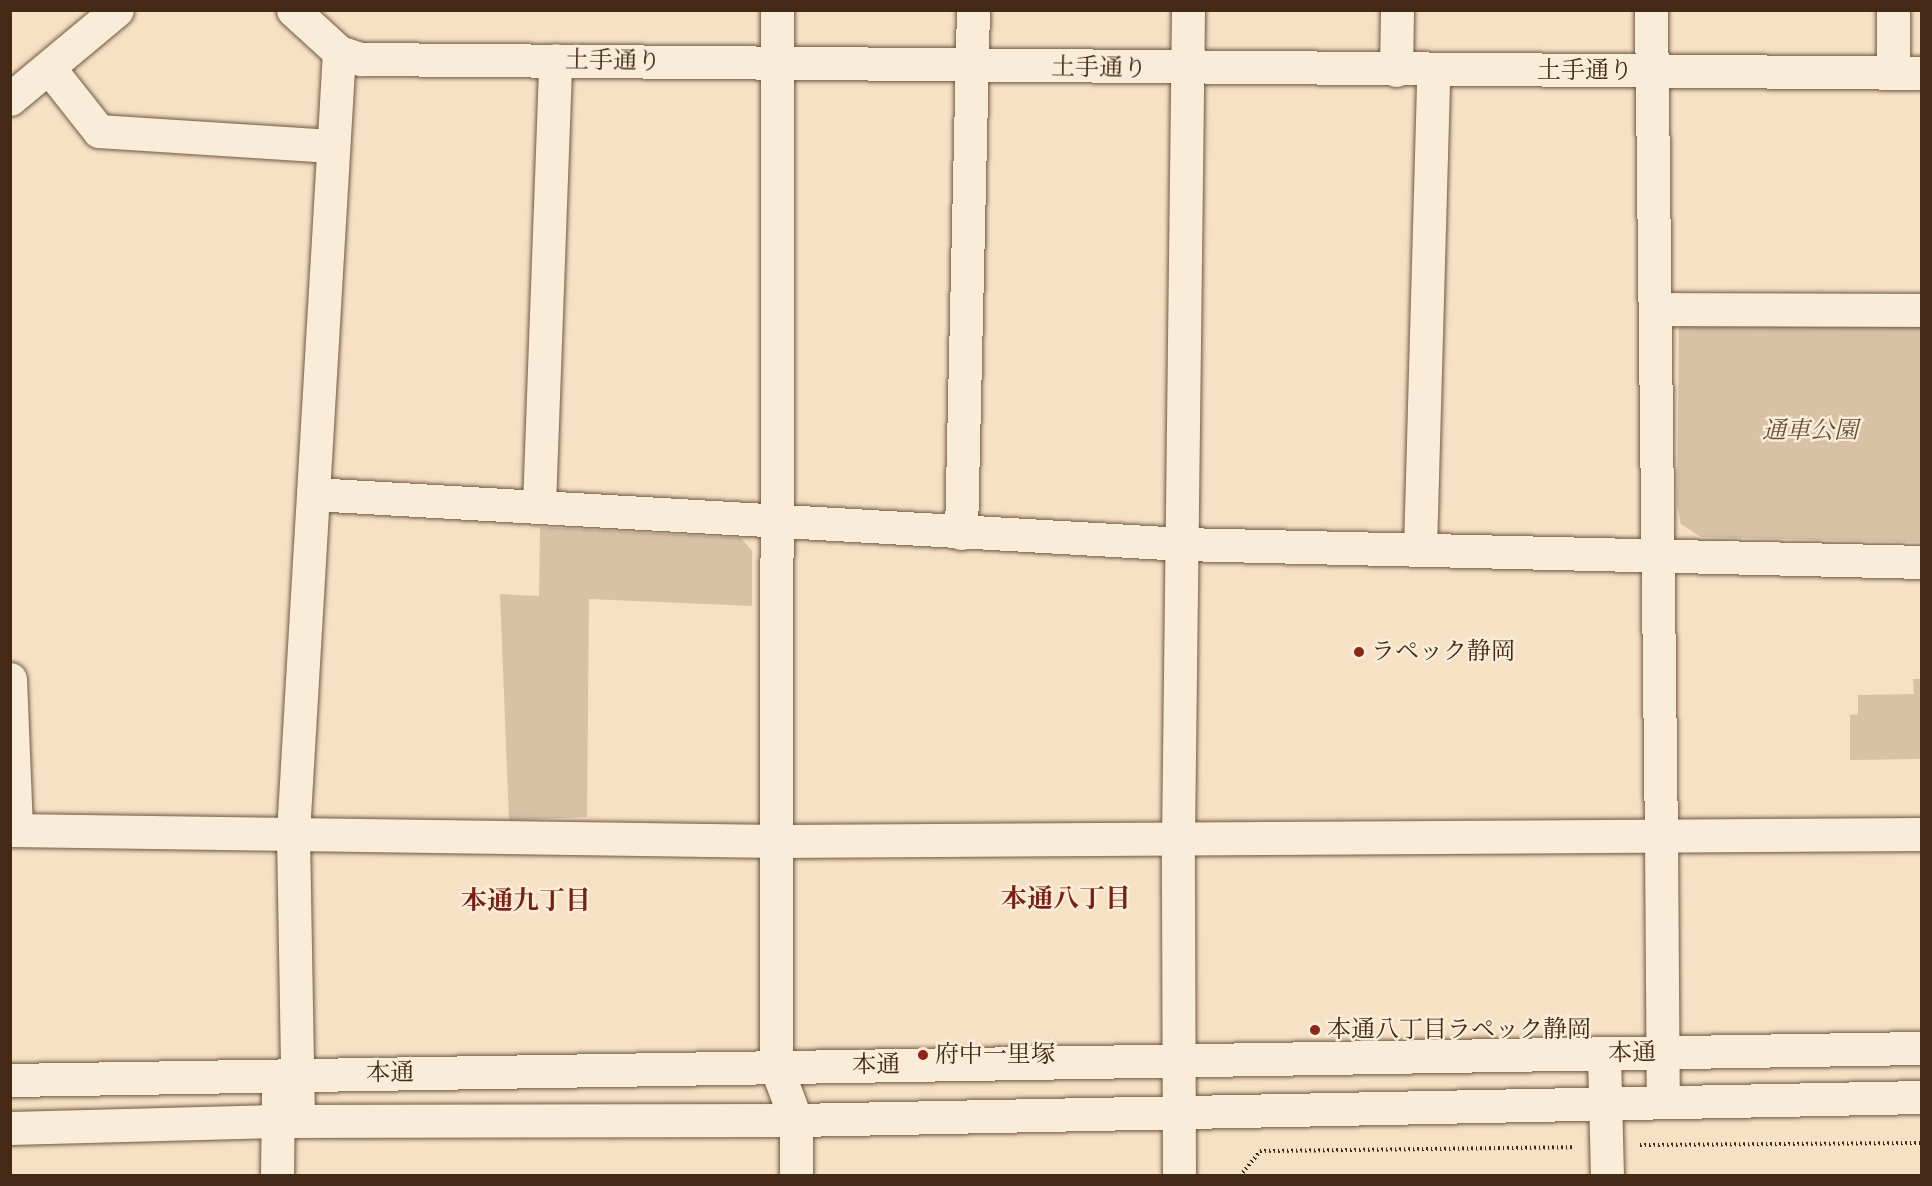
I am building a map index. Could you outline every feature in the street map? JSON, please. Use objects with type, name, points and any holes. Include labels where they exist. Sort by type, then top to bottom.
[{"type":"street","points":[[10,99],[117,10]]},
{"type":"street","name":"土手通り","points":[[293,10],[339,52],[361,59],[1187,69],[1907,73]]},
{"type":"street","points":[[777,10],[774,519],[778,841],[776,1067],[796,1120],[796,1176]]},
{"type":"street","points":[[961,533],[973,10]]},
{"type":"street","points":[[1179,1176],[1178,840],[1188,10]]},
{"type":"street","points":[[1396,70],[1397,10]]},
{"type":"street","points":[[1651,10],[1663,1101]]},
{"type":"street","points":[[1893,10],[1907,73]]},
{"type":"street","points":[[277,1176],[288,1121],[293,833],[331,146],[339,52]]},
{"type":"street","points":[[539,505],[555,60]]},
{"type":"street","points":[[49,68],[99,131],[331,146]]},
{"type":"street","points":[[1420,549],[1433,70]]},
{"type":"street","points":[[1655,309],[1922,310]]},
{"type":"street","points":[[313,494],[539,505],[961,533],[1182,544],[1922,562]]},
{"type":"street","points":[[10,679],[13,830],[778,841],[1661,838],[1922,834]]},
{"type":"street","name":"本通","points":[[10,1080],[1922,1048]]},
{"type":"street","points":[[1604,1054],[1607,1176]]},
{"type":"street","name":"本通","points":[[10,1128],[288,1121],[796,1120],[1179,1110],[1922,1097]]},
{"type":"green space","name":"通車公園","points":[[1679,322],[1921,324],[1921,542],[1701,537],[1681,524],[1677,505]]},
{"type":"green space","points":[[540,527],[741,538],[752,551],[752,606],[589,599],[587,817],[509,820],[500,594],[539,596]]},
{"type":"green space","points":[[1913,679],[1921,679],[1921,759],[1850,760],[1850,715],[1858,714],[1858,695],[1914,694]]},
{"type":"place","name":"ラペック静岡","points":[[1359,652]]},
{"type":"place","name":"本通八丁目ラペック静岡","points":[[1315,1030]]},
{"type":"place","name":"府中一里塚","points":[[923,1055]]},
{"type":"district","name":"本通八丁目","points":[[1066,899]]},
{"type":"district","name":"本通九丁目","points":[[526,901]]}]
